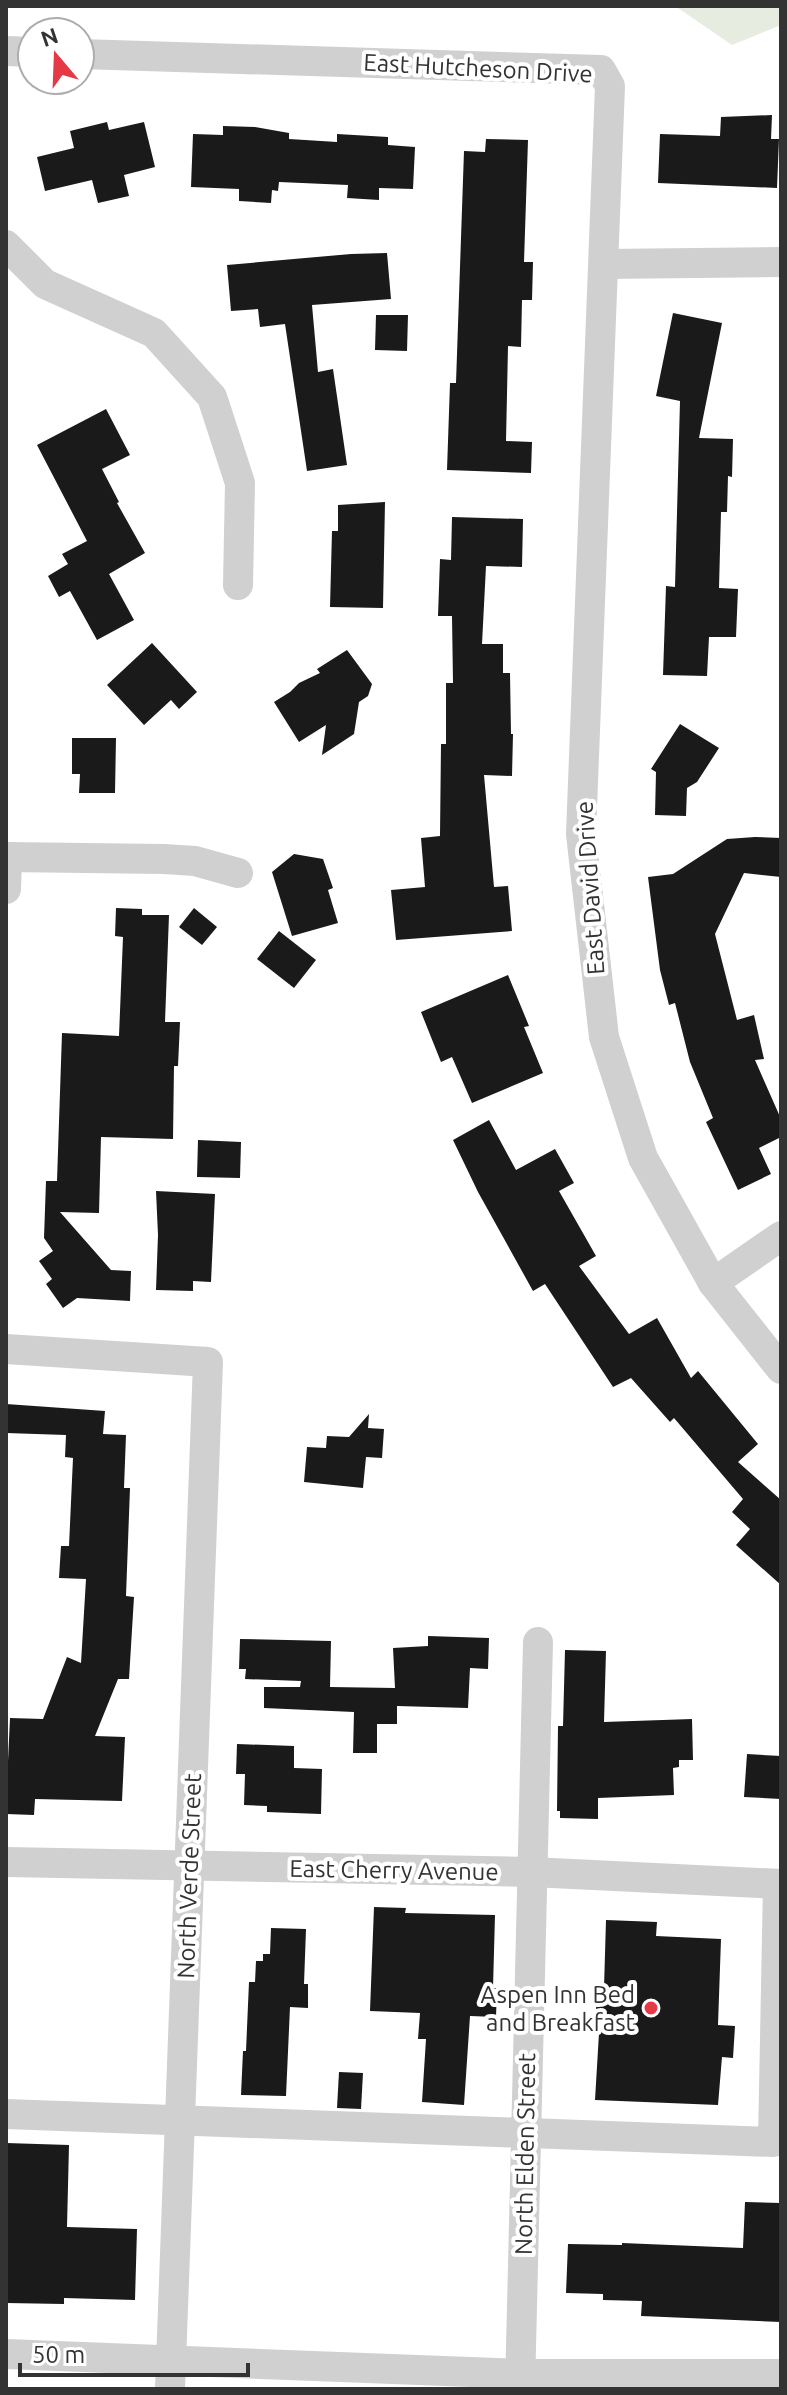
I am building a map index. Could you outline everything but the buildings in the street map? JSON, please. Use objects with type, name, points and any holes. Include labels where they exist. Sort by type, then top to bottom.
[{"type":"street","name":"East Hutcheson Drive","points":[[96,54],[601,70],[610,86],[604,264]]},
{"type":"street","points":[[6,245],[45,284],[154,333],[212,397],[240,483],[238,585]]},
{"type":"street","points":[[604,264],[781,262]]},
{"type":"street","name":"East David Drive","points":[[604,264],[581,834],[604,1037],[643,1158],[713,1283],[781,1369]]},
{"type":"street","points":[[6,889],[6,857],[195,861],[238,873]]},
{"type":"street","points":[[713,1283],[781,1236]]},
{"type":"street","name":"North Verde Street","points":[[6,1349],[208,1362],[170,2374]]},
{"type":"street","name":"North Elden Street","points":[[520,2381],[538,1642]]},
{"type":"street","name":"East Cherry Avenue","points":[[6,1862],[531,1872],[780,1884]]},
{"type":"street","points":[[6,2114],[773,2142],[780,1884]]},
{"type":"street","points":[[6,2354],[170,2374],[520,2381],[781,2374]]},
{"type":"shaded area","points":[[675,6],[781,6],[781,25],[732,45]]},
{"type":"place","name":"Aspen Inn Bed and Breakfast","points":[[651,2008]]}]
